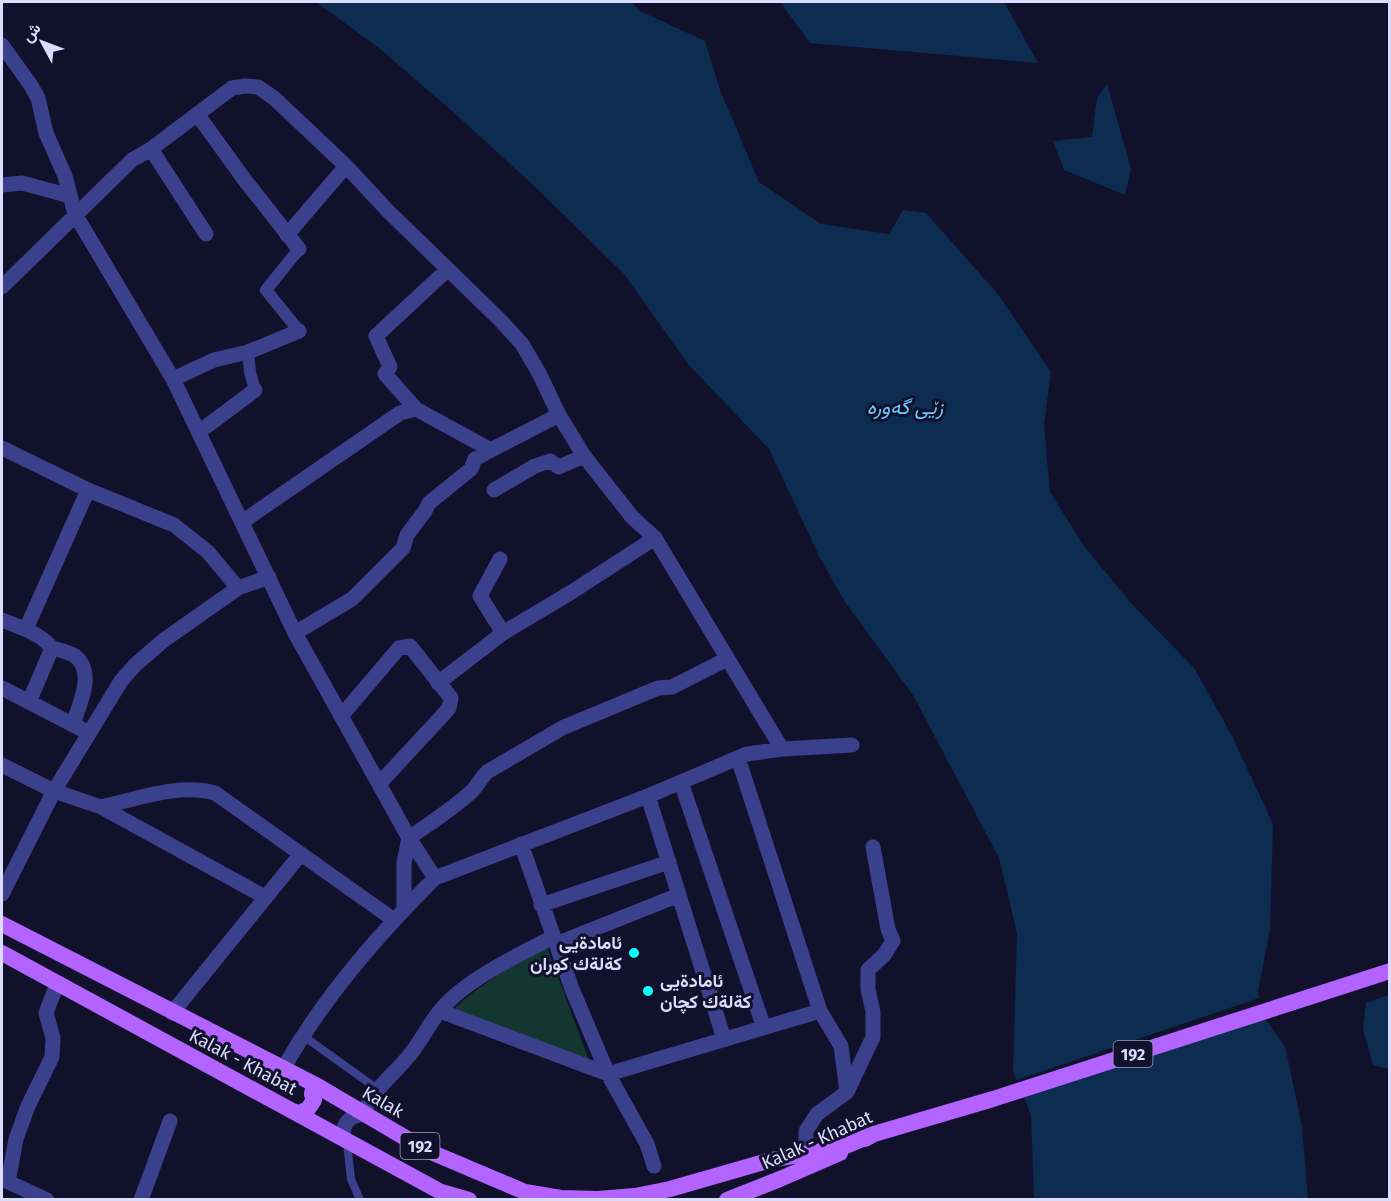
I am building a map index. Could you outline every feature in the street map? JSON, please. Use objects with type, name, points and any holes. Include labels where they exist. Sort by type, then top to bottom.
[{"type":"main road","name":"Kalak","points":[[2,924],[314,1084],[426,1150],[525,1192],[561,1198],[598,1199],[634,1196],[670,1189],[771,1160],[843,1148],[874,1134]]},
{"type":"main road","name":"Kalak - Khabat","points":[[2,953],[441,1192],[469,1200]]},
{"type":"main road","name":"Kalak - Khabat","points":[[727,1200],[811,1166],[874,1134],[993,1099],[1389,971]]},
{"type":"main road","points":[[292,1111],[299,1113],[311,1105],[314,1100],[312,1094],[314,1084]]},
{"type":"street","points":[[3,51],[30,84],[38,98],[46,133],[65,176],[75,214],[173,379],[295,633],[409,838],[435,878]]},
{"type":"street","points":[[2,286],[132,160],[151,149],[232,88],[258,87],[274,98],[346,166],[522,344],[584,456],[632,517],[655,538],[782,749]]},
{"type":"street","points":[[173,379],[214,360],[248,352],[299,331],[266,290],[299,249],[197,114]]},
{"type":"street","points":[[151,149],[206,234]]},
{"type":"street","points":[[287,235],[346,166]]},
{"type":"street","points":[[2,185],[21,183],[70,196]]},
{"type":"street","points":[[447,270],[376,336],[390,367],[385,374],[416,409],[491,450]]},
{"type":"street","points":[[199,432],[255,390],[248,352]]},
{"type":"street","points":[[242,522],[400,413],[416,409]]},
{"type":"street","points":[[295,633],[352,599],[404,548],[407,535],[429,503],[471,469],[475,459],[560,416]]},
{"type":"street","points":[[2,448],[88,490],[174,525],[208,552],[238,588]]},
{"type":"street","points":[[494,490],[535,466],[550,461],[559,467],[584,456]]},
{"type":"street","points":[[26,629],[88,490]]},
{"type":"street","points":[[438,683],[503,633],[655,538]]},
{"type":"street","points":[[500,559],[480,596],[503,633]]},
{"type":"street","points":[[2,894],[6,874],[54,791],[110,698],[135,665],[164,640],[238,588],[269,577]]},
{"type":"street","points":[[2,620],[26,629],[47,642],[52,648],[74,656],[85,668],[85,684],[73,725]]},
{"type":"street","points":[[342,715],[399,648],[410,646],[451,698],[449,708],[379,784]]},
{"type":"street","points":[[29,702],[52,648]]},
{"type":"street","points":[[399,914],[409,838],[475,789],[487,772],[562,728],[658,688],[672,687],[727,660]]},
{"type":"street","points":[[2,688],[89,733]]},
{"type":"street","points":[[283,1069],[303,1035],[369,946],[435,878],[648,796],[747,754],[782,749],[852,745]]},
{"type":"street","points":[[738,758],[819,1011],[842,1046],[847,1092]]},
{"type":"street","points":[[2,765],[54,791],[101,807],[265,897]]},
{"type":"street","points":[[681,782],[764,1028]]},
{"type":"street","points":[[101,807],[174,790],[200,789],[215,793],[300,855],[399,914]]},
{"type":"street","points":[[648,796],[724,1039]]},
{"type":"street","points":[[521,844],[554,941],[608,1074],[647,1144],[654,1166]]},
{"type":"street","points":[[806,1153],[806,1131],[817,1114],[847,1092],[873,1037],[873,1012],[868,988],[868,970],[884,955],[893,941],[888,929],[873,847]]},
{"type":"street","points":[[172,1012],[300,855]]},
{"type":"street","points":[[541,905],[669,862]]},
{"type":"street","points":[[347,1141],[343,1137],[343,1130],[350,1117],[363,1114],[376,1088],[393,1074],[417,1046],[440,1011],[472,982],[554,941],[679,895]]},
{"type":"street","points":[[47,1200],[4,1180],[36,1087],[52,1057],[53,1038],[46,1013],[57,984]]},
{"type":"street","points":[[440,1011],[608,1074],[819,1011]]},
{"type":"street","points":[[141,1200],[170,1121]]},
{"type":"lane","points":[[303,1035],[376,1088]]},
{"type":"lane","points":[[347,1141],[351,1179],[360,1200]]},
{"type":"green space","points":[[547,947],[591,1066],[449,1014],[495,977]]},
{"type":"water","name":"زێی گەورە","points":[[316,2],[631,2],[640,11],[705,41],[720,90],[759,182],[821,224],[889,234],[903,210],[926,213],[997,293],[1051,372],[1044,425],[1050,492],[1084,546],[1130,602],[1194,668],[1232,736],[1273,824],[1270,930],[1258,991],[1261,1013],[1285,1046],[1302,1126],[1308,1199],[1034,1199],[1031,1115],[1013,1071],[1017,933],[999,858],[913,695],[845,602],[820,558],[769,449],[688,364],[624,274],[531,183],[452,111],[379,48]]},
{"type":"water","points":[[780,2],[1004,2],[1038,63],[810,43]]},
{"type":"water","points":[[1107,84],[1131,169],[1125,195],[1064,170],[1053,141],[1092,137],[1097,98]]},
{"type":"water","points":[[1390,995],[1389,1069],[1373,1065],[1363,1029],[1366,1003]]},
{"type":"pier","points":[[1262,997],[1263,1011],[1018,1091],[1014,1081]]},
{"type":"place","name":"ئامادةيى كةلةك كوران","points":[[634,953]]},
{"type":"place","name":"ئامادةيى كةلةك كچان","points":[[648,991]]}]
